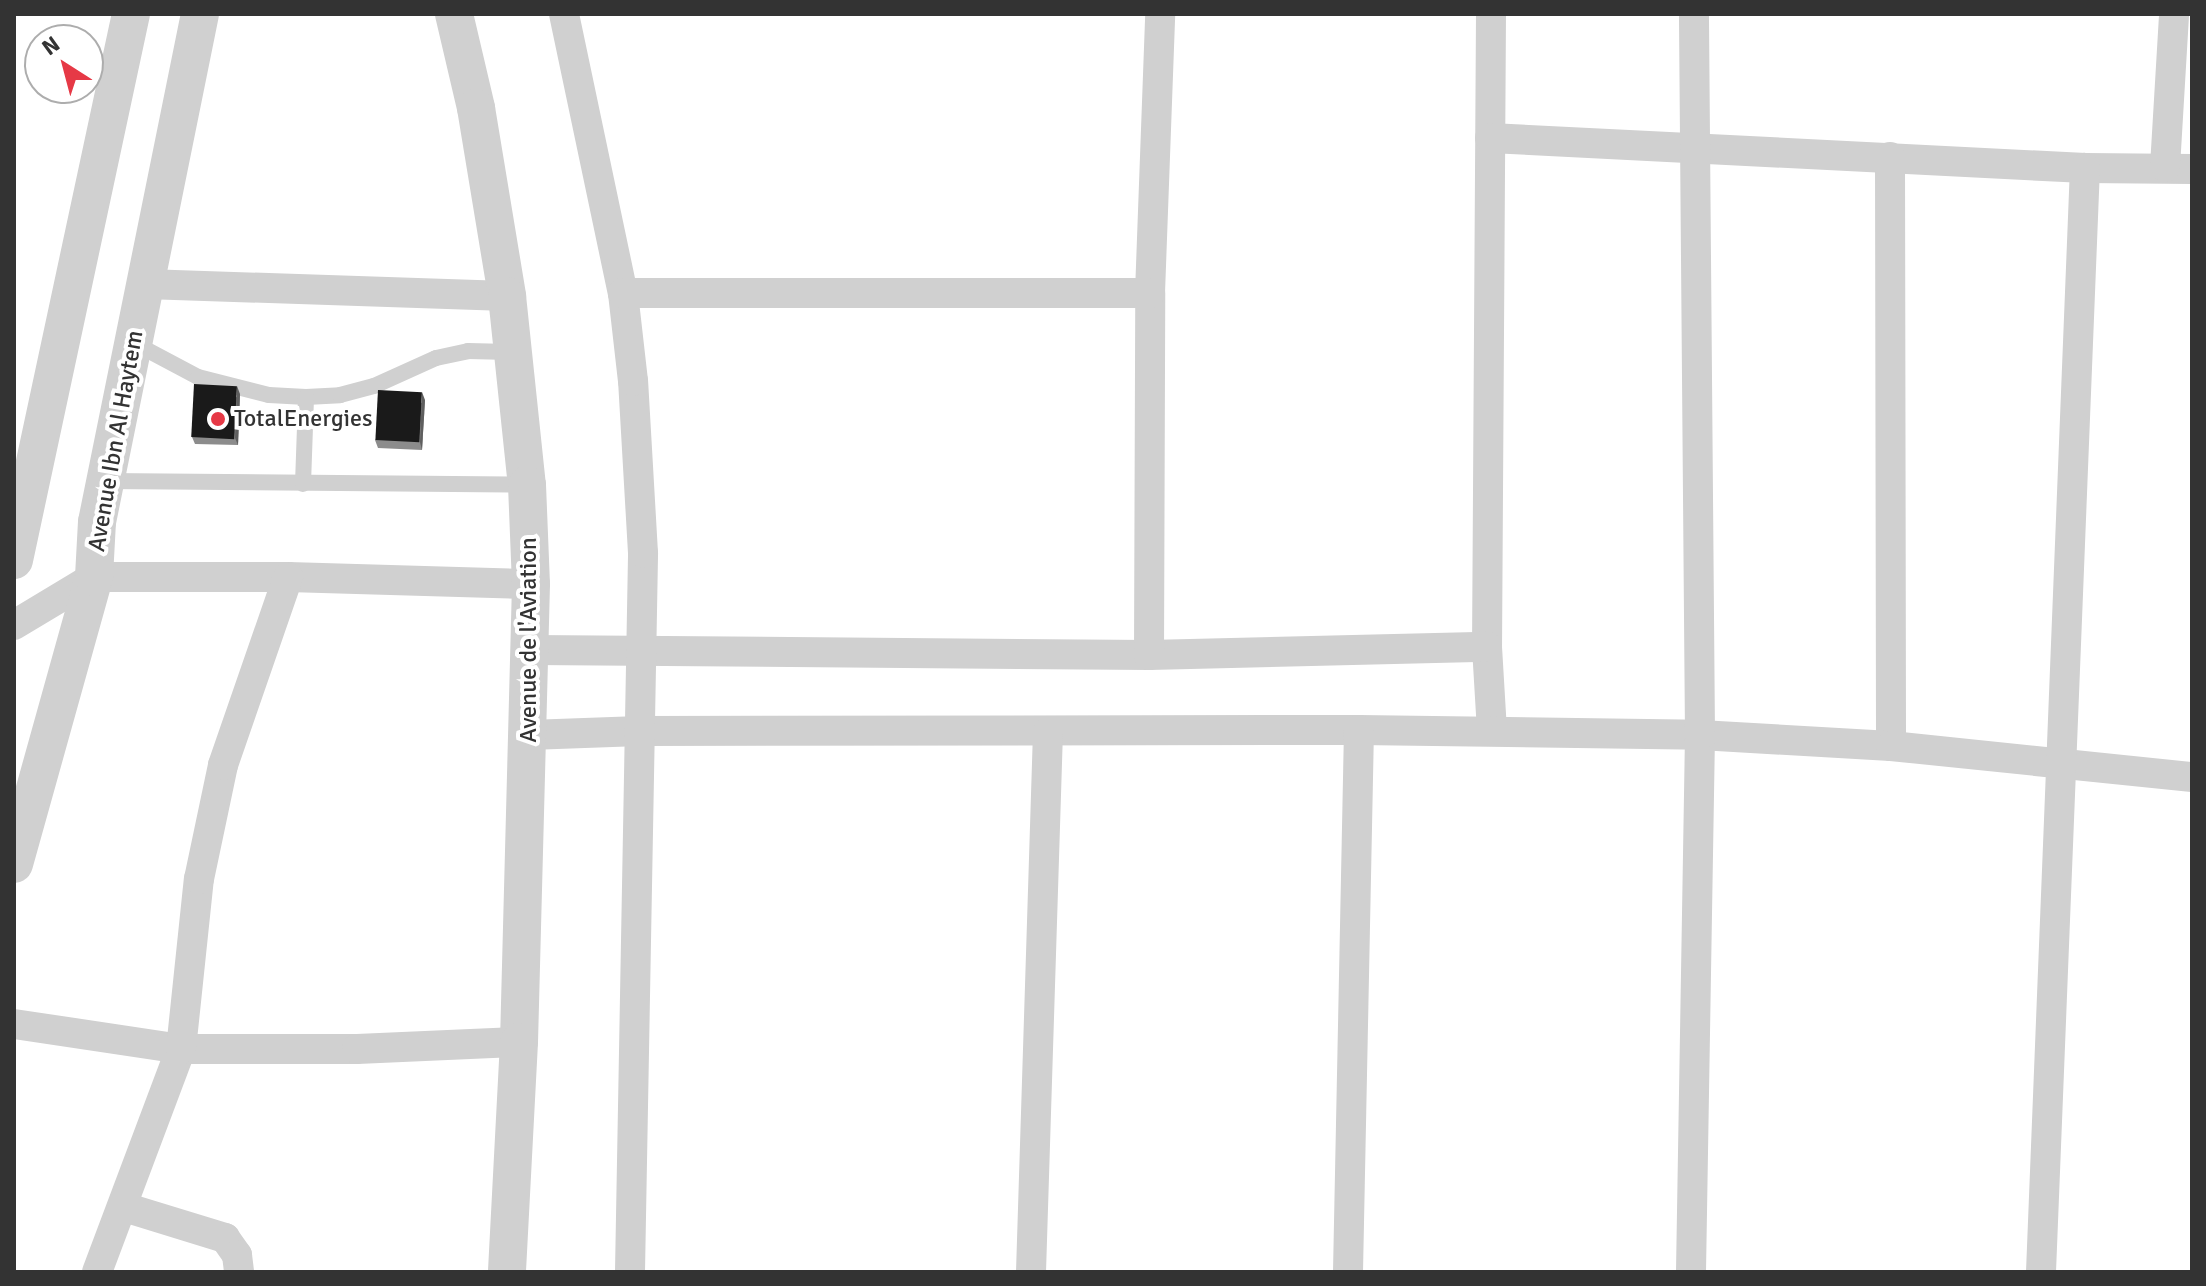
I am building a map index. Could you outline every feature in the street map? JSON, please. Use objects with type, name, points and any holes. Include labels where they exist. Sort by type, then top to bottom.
[{"type":"street","points":[[14,560],[131,14]]},
{"type":"street","name":"Avenue Ibn Al Haytem","points":[[14,864],[94,577],[97,522],[200,14]]},
{"type":"street","name":"Avenue de l'Aviation","points":[[454,14],[476,108],[507,296],[527,485],[532,650],[519,1042],[507,1272]]},
{"type":"street","points":[[564,14],[623,293],[641,495],[642,651],[630,1272]]},
{"type":"street","points":[[1149,655],[1150,293],[1160,14]]},
{"type":"street","points":[[1491,14],[1487,647],[1492,730]]},
{"type":"street","points":[[1691,1272],[1700,735],[1694,14]]},
{"type":"street","points":[[1490,138],[2085,168],[2179,168],[2174,14]]},
{"type":"street","points":[[1890,157],[1891,746]]},
{"type":"street","points":[[2041,1272],[2064,764],[2085,168]]},
{"type":"street","points":[[145,284],[507,296]]},
{"type":"street","points":[[623,293],[1150,293]]},
{"type":"street","points":[[14,625],[94,577],[288,577],[531,584]]},
{"type":"street","points":[[97,1272],[181,1049],[199,879],[223,765],[288,577]]},
{"type":"street","points":[[532,650],[1149,655],[1487,647]]},
{"type":"street","points":[[1348,1272],[1359,730]]},
{"type":"street","points":[[529,735],[640,731],[1492,730],[1700,735],[1891,746],[2192,777]]},
{"type":"street","points":[[1031,1272],[1048,732]]},
{"type":"street","points":[[14,1024],[181,1049],[357,1049],[519,1042]]},
{"type":"street","points":[[124,1207],[225,1238],[237,1255],[239,1272]]},
{"type":"lane","points":[[133,342],[198,377],[269,395],[306,397],[340,395],[374,386],[446,356],[468,351],[515,352]]},
{"type":"lane","points":[[303,484],[306,397]]},
{"type":"lane","points":[[106,481],[527,485]]},
{"type":"building","name":"TotalEnergies","points":[[194,384],[237,386],[234,439],[191,437]]},
{"type":"building","name":"TotalEnergies","points":[[378,390],[422,392],[419,442],[375,440]]},
{"type":"place","name":"TotalEnergies","points":[[218,419]]}]
